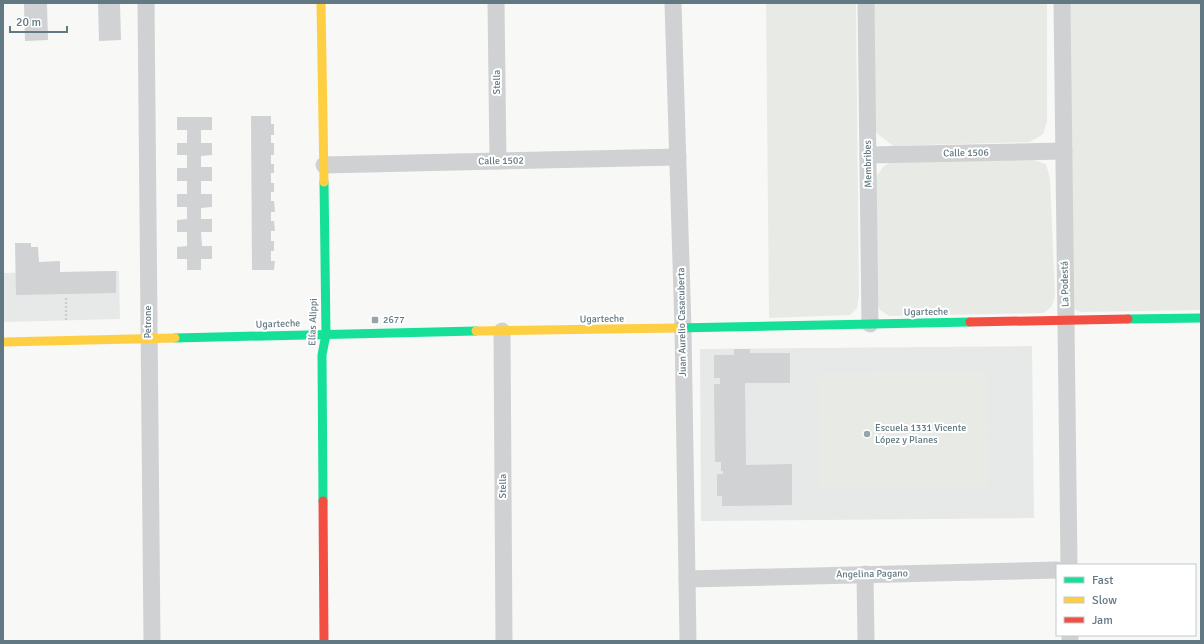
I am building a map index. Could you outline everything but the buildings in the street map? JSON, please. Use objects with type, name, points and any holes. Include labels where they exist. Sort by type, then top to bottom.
[{"type":"street","name":"Petrone","points":[[146,3],[152,641]]},
{"type":"street","name":"Elías Alippi","points":[[321,3],[326,334],[322,355],[324,641]]},
{"type":"street","name":"Stella","points":[[496,3],[498,161]]},
{"type":"street","name":"Juan Aurelio Casacuberta","points":[[673,3],[683,328],[688,641]]},
{"type":"street","name":"Membribes","points":[[866,3],[870,324]]},
{"type":"street","name":"La Podestá","points":[[1062,3],[1069,564]]},
{"type":"street","name":"Calle 1506","points":[[868,155],[1064,151]]},
{"type":"street","name":"Calle 1502","points":[[324,165],[678,158]]},
{"type":"street","name":"Ugarteche","points":[[3,342],[326,334],[1201,318]]},
{"type":"street","name":"Stella","points":[[502,331],[504,641]]},
{"type":"street","name":"Angelina Pagano","points":[[686,579],[1056,570]]},
{"type":"street","points":[[865,574],[866,641]]},
{"type":"shaded area","points":[[766,3],[856,3],[859,296],[857,308],[850,315],[769,318]]},
{"type":"shaded area","points":[[872,3],[1047,3],[1047,122],[1043,134],[1030,142],[893,146],[874,131]]},
{"type":"shaded area","points":[[1068,3],[1201,3],[1201,310],[1080,312],[1072,308]]},
{"type":"shaded area","points":[[1030,159],[1046,164],[1050,179],[1055,295],[1052,306],[1044,313],[889,316],[880,310],[876,302],[874,180],[883,167],[893,160]]},
{"type":"shaded area","points":[[119,271],[120,319],[3,322],[3,273]]},
{"type":"shaded area","name":"Escuela 1331 Vicente López y Planes","points":[[1032,346],[1034,518],[701,521],[700,349]]},
{"type":"shaded area","points":[[987,371],[988,486],[820,488],[818,373]]},
{"type":"traffic: fast","points":[[323,501],[322,355],[326,334],[324,182]]},
{"type":"traffic: fast","points":[[1128,319],[1201,318]]},
{"type":"traffic: fast","points":[[676,328],[970,322]]},
{"type":"traffic: fast","points":[[175,338],[476,331]]},
{"type":"traffic: slow","points":[[321,3],[324,182]]},
{"type":"traffic: slow","points":[[476,331],[676,328]]},
{"type":"traffic: slow","points":[[3,342],[175,338]]},
{"type":"traffic: jam","points":[[970,322],[1128,319]]},
{"type":"traffic: jam","points":[[323,501],[324,641]]},
{"type":"place","name":"2677","points":[[375,320]]},
{"type":"place","name":"Escuela 1331 Vicente López y Planes","points":[[867,434]]}]
